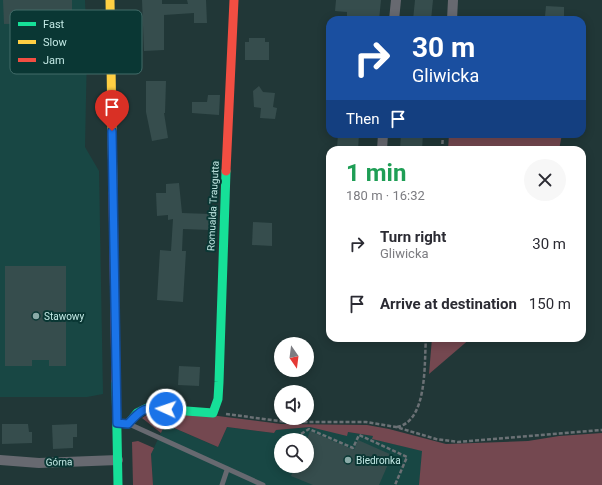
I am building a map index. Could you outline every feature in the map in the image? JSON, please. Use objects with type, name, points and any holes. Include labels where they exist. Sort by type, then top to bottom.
[{"type":"street","points":[[110,0],[110,10]]},
{"type":"street","name":"Romualda Traugutta","points":[[213,413],[218,399],[219,382],[222,258],[234,0]]},
{"type":"street","points":[[394,16],[396,0]]},
{"type":"street","points":[[452,16],[453,0]]},
{"type":"street","points":[[111,74],[118,485]]},
{"type":"street","points":[[117,423],[128,424],[137,414],[146,408],[213,413]]},
{"type":"street","name":"Górna","points":[[0,460],[39,463],[118,460]]},
{"type":"lane","points":[[128,424],[263,485]]},
{"type":"lane","points":[[222,485],[227,470]]},
{"type":"path","points":[[396,427],[405,425],[411,421],[418,408],[426,342]]},
{"type":"path","points":[[213,413],[257,417],[275,421],[366,422],[396,427],[436,439],[458,442],[602,430]]},
{"type":"path","points":[[302,433],[309,429],[354,448],[359,435],[407,457],[395,485]]},
{"type":"shaded area","points":[[0,0],[85,0],[85,10],[10,10],[10,74],[87,74],[85,147],[99,171],[103,394],[87,397],[0,397]]},
{"type":"shaded area","points":[[449,138],[561,138],[560,146],[448,146]]},
{"type":"shaded area","points":[[432,342],[466,342],[429,374]]},
{"type":"shaded area","points":[[151,412],[218,416],[274,423],[274,425],[367,425],[389,429],[446,444],[528,441],[559,436],[602,433],[602,485],[419,485],[422,451],[372,439],[373,436],[348,432],[347,436],[310,427],[276,430],[274,433],[227,427],[218,447],[165,424],[161,433],[142,418]]},
{"type":"shaded area","points":[[165,424],[218,447],[227,427],[274,433],[276,430],[310,427],[346,435],[348,432],[373,436],[373,439],[423,451],[419,485],[153,485],[151,454]]},
{"type":"shaded area","points":[[138,441],[154,448],[151,454],[153,485],[133,485],[132,442]]},
{"type":"building","points":[[3,0],[72,0],[72,10],[10,10],[10,24],[4,24]]},
{"type":"building","points":[[142,0],[162,0],[162,4],[188,4],[187,0],[206,0],[207,23],[194,23],[194,13],[164,15],[164,50],[144,51]]},
{"type":"building","points":[[336,0],[381,0],[379,16],[347,16],[347,12],[335,11]]},
{"type":"building","points":[[415,0],[433,0],[431,16],[413,16]]},
{"type":"building","points":[[546,6],[564,7],[564,16],[545,16]]},
{"type":"building","points":[[249,38],[265,38],[265,42],[269,42],[269,60],[245,60],[245,42],[249,42]]},
{"type":"building","points":[[146,81],[166,81],[164,113],[168,138],[152,141],[146,112]]},
{"type":"building","points":[[259,86],[263,92],[275,93],[273,107],[277,108],[275,119],[260,118],[261,108],[254,107],[253,91]]},
{"type":"building","points":[[208,95],[220,95],[219,115],[192,113],[192,102],[207,102]]},
{"type":"building","points":[[338,138],[359,138],[358,146],[337,146]]},
{"type":"building","points":[[401,138],[423,138],[422,146],[400,146]]},
{"type":"building","points":[[179,183],[182,213],[210,214],[210,230],[183,229],[182,251],[186,251],[183,302],[157,300],[160,250],[171,251],[173,219],[168,220],[168,215],[157,216],[156,193],[166,193],[166,184]]},
{"type":"building","points":[[253,222],[272,223],[272,246],[252,245]]},
{"type":"building","name":"Stawowy","points":[[5,266],[66,266],[66,366],[49,366],[49,360],[32,360],[32,366],[5,366]]},
{"type":"building","points":[[179,366],[200,367],[199,386],[178,385]]},
{"type":"building","points":[[2,424],[28,424],[29,432],[32,432],[32,443],[2,444]]},
{"type":"building","points":[[77,424],[77,437],[73,437],[73,448],[53,449],[52,425]]},
{"type":"building","name":"Biedronka","points":[[310,431],[354,450],[358,440],[392,455],[379,485],[313,485],[291,476],[292,473],[314,473],[314,433],[309,433]]},
{"type":"traffic: fast","points":[[117,423],[128,424],[137,413],[147,408],[213,413],[218,399],[219,382],[226,171]]},
{"type":"traffic: fast","points":[[116,381],[118,485]]},
{"type":"traffic: slow","points":[[110,0],[110,10]]},
{"type":"traffic: slow","points":[[111,74],[113,193]]},
{"type":"traffic: jam","points":[[226,171],[234,0]]},
{"type":"traffic: jam","points":[[113,193],[116,381]]},
{"type":"place","name":"Stawowy","points":[[36,316]]},
{"type":"place","name":"Biedronka","points":[[348,460]]},
{"type":"route","points":[[112,131],[117,423],[128,424],[137,414],[146,408],[166,409]]}]
